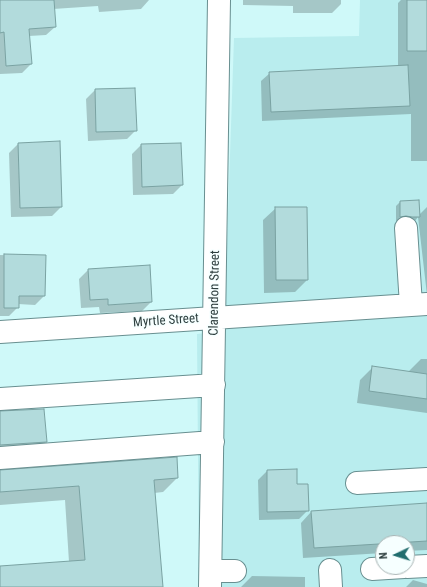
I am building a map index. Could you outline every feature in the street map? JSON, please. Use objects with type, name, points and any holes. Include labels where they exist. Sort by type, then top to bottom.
[{"type":"street","name":"Clarendon Street","points":[[210,579],[219,0]]},
{"type":"street","points":[[406,228],[419,305]]},
{"type":"street","name":"Myrtle Street","points":[[0,332],[419,305]]},
{"type":"street","points":[[0,399],[214,385]]},
{"type":"street","points":[[0,458],[213,442]]},
{"type":"street","points":[[357,483],[427,479]]},
{"type":"street","points":[[415,567],[427,566]]},
{"type":"street","points":[[210,579],[235,571]]},
{"type":"shaded area","points":[[360,0],[427,0],[427,587],[199,587],[197,334],[224,331],[234,38],[359,36]]},
{"type":"building","points":[[0,0],[54,0],[56,27],[29,29],[32,64],[6,66],[4,32],[0,33]]},
{"type":"building","points":[[407,0],[427,0],[427,51],[407,51]]},
{"type":"building","points":[[408,65],[410,106],[271,112],[269,72]]},
{"type":"building","points":[[135,88],[137,131],[96,132],[95,89]]},
{"type":"building","points":[[60,141],[62,207],[20,208],[18,143]]},
{"type":"building","points":[[181,143],[183,185],[142,187],[141,144]]},
{"type":"building","points":[[419,200],[420,217],[400,217],[400,201]]},
{"type":"building","points":[[275,207],[307,207],[308,280],[276,280]]},
{"type":"building","points":[[4,254],[46,255],[45,296],[19,296],[19,308],[4,308]]},
{"type":"building","points":[[150,265],[152,302],[108,305],[108,299],[90,300],[88,269]]},
{"type":"building","points":[[372,366],[427,374],[427,399],[369,391]]},
{"type":"building","points":[[44,409],[47,442],[0,445],[0,411]]},
{"type":"building","points":[[177,457],[178,478],[154,480],[163,587],[0,587],[0,566],[85,560],[79,486],[0,492],[0,470]]},
{"type":"building","points":[[297,469],[297,484],[308,484],[309,511],[267,512],[267,470]]},
{"type":"building","points":[[427,503],[427,541],[415,542],[415,535],[375,535],[375,544],[314,548],[311,511]]}]
